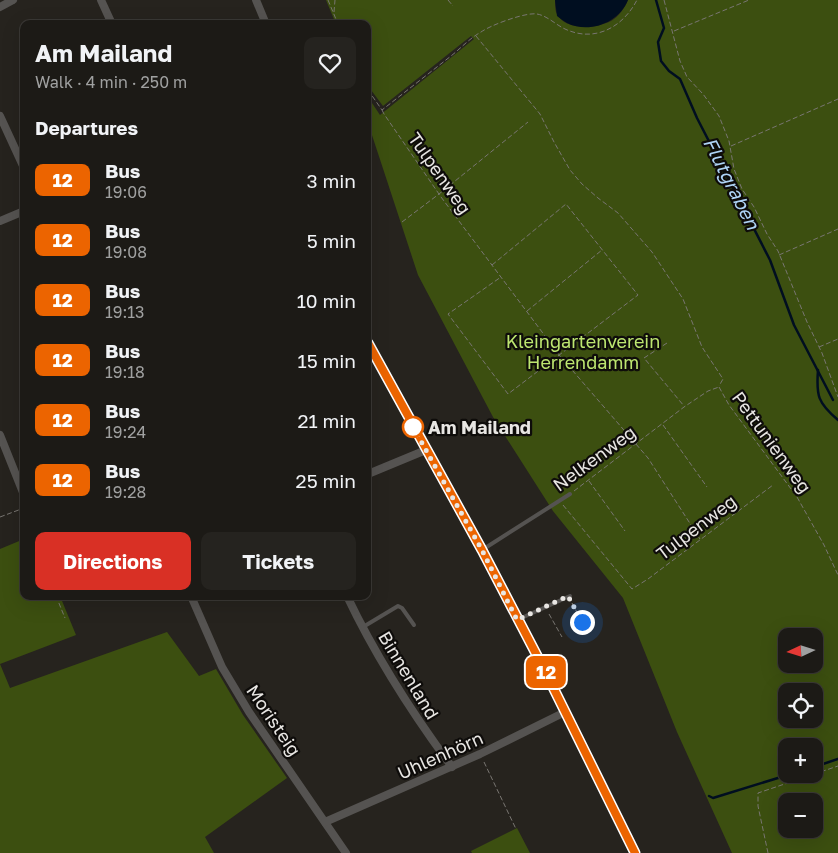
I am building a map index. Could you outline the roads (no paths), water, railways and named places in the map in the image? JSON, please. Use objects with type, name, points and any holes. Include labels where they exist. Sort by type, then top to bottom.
[{"type":"street","points":[[0,7],[13,0]]},
{"type":"street","points":[[101,0],[110,20]]},
{"type":"street","points":[[256,0],[264,20]]},
{"type":"street","points":[[0,116],[20,159]]},
{"type":"street","points":[[0,221],[20,213]]},
{"type":"street","points":[[371,349],[482,550],[565,712],[634,853]]},
{"type":"street","points":[[0,435],[20,485]]},
{"type":"street","points":[[371,473],[426,450]]},
{"type":"street","name":"Moristeig","points":[[193,600],[222,667],[249,712],[346,853]]},
{"type":"street","name":"Binnenland","points":[[349,600],[381,662],[406,703],[452,767]]},
{"type":"street","name":"Uhlenhörn","points":[[325,822],[452,767],[565,712]]},
{"type":"lane","name":"Nelkenweg","points":[[482,550],[570,494]]},
{"type":"lane","points":[[517,620],[569,596]]},
{"type":"lane","points":[[362,627],[398,606],[402,608],[414,625]]},
{"type":"water","points":[[555,0],[628,0],[624,8],[611,20],[594,27],[585,27],[567,23],[557,16]]},
{"type":"waterway","name":"Flutgraben","points":[[656,0],[664,28],[658,42],[661,61],[669,71],[680,79],[697,118],[770,260],[794,325],[833,400]]},
{"type":"waterway","name":"Flutgraben","points":[[818,370],[817,386],[822,404],[838,420]]},
{"type":"waterway","points":[[823,764],[838,759]]},
{"type":"waterway","points":[[709,796],[713,798],[778,778]]},
{"type":"place","name":"Am Mailand","points":[[413,427]]},
{"type":"park label","name":"Kleingartenverein Herrendamm","points":[[583,351]]}]
